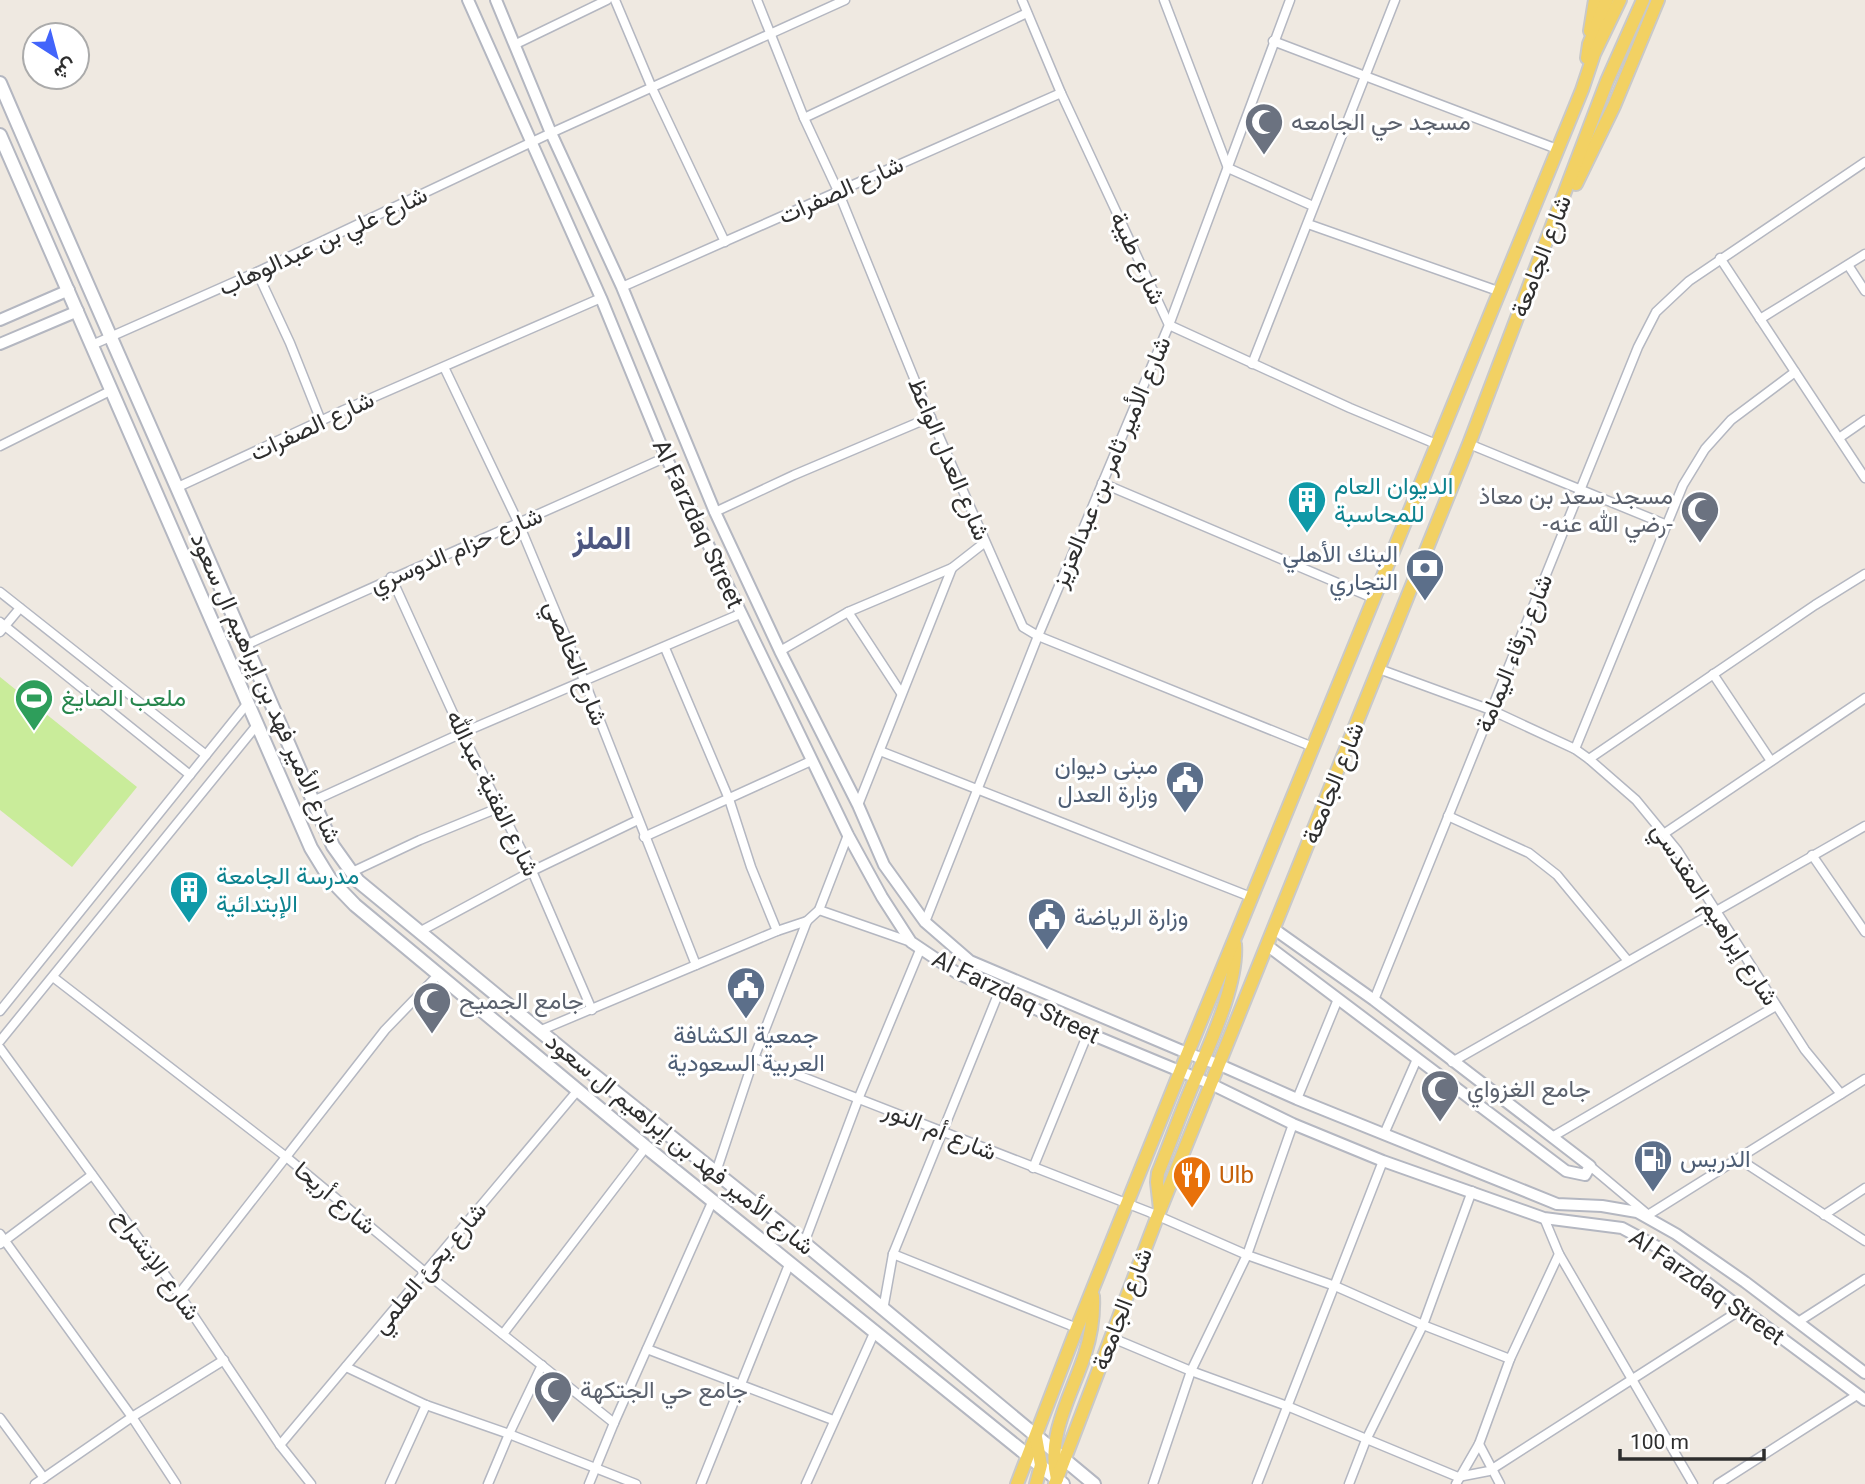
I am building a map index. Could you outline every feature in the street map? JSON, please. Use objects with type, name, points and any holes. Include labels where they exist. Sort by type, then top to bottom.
[{"type":"main road","points":[[1582,90],[1595,0]]},
{"type":"main road","points":[[1589,44],[1607,0]]},
{"type":"main road","points":[[1582,90],[1594,54],[1620,0]]},
{"type":"main road","name":"شارع الجامعة","points":[[1058,1482],[1159,1212],[1469,444],[1607,81],[1643,0]]},
{"type":"main road","points":[[1540,260],[1614,106],[1642,32],[1658,0]]},
{"type":"main road","name":"شارع الأمير فهد بن إبراهيم ال سعود","points":[[0,83],[313,802],[333,846],[358,881],[1094,1484]]},
{"type":"main road","name":"شارع الجامعة","points":[[1017,1484],[1187,1053],[1582,90]]},
{"type":"main road","name":"شارع الأمير فهد بن إبراهيم ال سعود","points":[[0,135],[247,704],[311,848],[330,879],[355,905],[646,1147],[1029,1455],[1058,1482]]},
{"type":"main road","points":[[1159,1212],[1158,1173],[1204,1059],[1234,970],[1234,938]]},
{"type":"main road","points":[[1058,1482],[1054,1451],[1057,1433],[1088,1345],[1093,1289]]},
{"type":"main road","points":[[1036,1437],[1041,1465],[1036,1484]]},
{"type":"street","name":"Al Farzdaq Street","points":[[468,0],[601,298],[666,457],[848,835],[882,897],[911,942],[957,973],[1088,1033],[1211,1084],[1293,1124],[1383,1161],[1544,1218],[1622,1228],[1663,1250],[1861,1397]]},
{"type":"street","name":"Al Farzdaq Street","points":[[496,0],[551,133],[622,287],[666,399],[715,512],[780,651],[858,805],[884,865],[925,922],[970,961],[1297,1099],[1557,1204],[1602,1206],[1637,1212],[1745,1282],[1865,1373]]},
{"type":"street","points":[[513,45],[607,0]]},
{"type":"street","points":[[615,0],[652,88],[725,242]]},
{"type":"street","name":"شارع العدل الواعظ","points":[[757,0],[804,118],[838,191],[984,543],[1023,627],[1038,636],[1313,747]]},
{"type":"street","name":"شارع علي بن عبدالوهاب","points":[[92,345],[257,272],[551,133],[845,0]]},
{"type":"street","name":"شارع طيبة","points":[[1022,0],[1061,93],[1169,325],[1436,444]]},
{"type":"street","points":[[1164,0],[1228,168],[1313,206]]},
{"type":"street","points":[[1280,0],[1284,12]]},
{"type":"street","name":"شارع الأمير ثامر بن عبدالعزيز","points":[[925,922],[1038,636],[1169,325],[1290,0]]},
{"type":"street","points":[[1252,364],[1395,0]]},
{"type":"street","points":[[804,118],[1027,13]]},
{"type":"street","points":[[1273,41],[1557,149]]},
{"type":"street","name":"شارع الصفرات","points":[[622,287],[1061,93]]},
{"type":"street","name":"شارع زرقاء اليمامة","points":[[1374,1000],[1638,347],[1656,312],[1689,281],[1720,258],[1865,162]]},
{"type":"street","points":[[1308,224],[1498,291]]},
{"type":"street","points":[[1760,319],[1865,254]]},
{"type":"street","points":[[1720,258],[1865,478]]},
{"type":"street","points":[[1848,265],[1865,291]]},
{"type":"street","points":[[257,272],[290,343],[321,421]]},
{"type":"street","points":[[0,320],[69,290]]},
{"type":"street","name":"شارع الصفرات","points":[[178,487],[601,298]]},
{"type":"street","points":[[0,344],[78,312]]},
{"type":"street","name":"شارع الخالصي","points":[[444,367],[519,524],[584,680],[696,965]]},
{"type":"street","points":[[1575,749],[1683,485],[1705,449],[1731,420],[1795,372]]},
{"type":"street","points":[[0,446],[112,390]]},
{"type":"street","points":[[715,512],[931,417]]},
{"type":"street","points":[[1839,438],[1865,420]]},
{"type":"street","points":[[1469,444],[1667,526]]},
{"type":"street","name":"شارع حزام الدوسري","points":[[246,645],[391,577],[519,524],[666,457]]},
{"type":"street","points":[[1102,483],[1373,598]]},
{"type":"street","points":[[780,651],[848,612],[952,568],[984,543]]},
{"type":"street","points":[[858,805],[952,568]]},
{"type":"street","points":[[1589,759],[1865,574]]},
{"type":"street","name":"شارع الفقية عبدالله","points":[[391,577],[498,808],[533,871],[592,1010]]},
{"type":"street","points":[[0,592],[206,755]]},
{"type":"street","points":[[20,608],[2,627],[190,775]]},
{"type":"street","points":[[848,612],[901,693]]},
{"type":"street","points":[[313,802],[462,733],[740,614]]},
{"type":"street","points":[[665,648],[729,799],[751,867],[777,931]]},
{"type":"street","name":"شارع إبراهيم المقدسي","points":[[1379,669],[1491,710],[1575,749],[1636,800],[1665,833],[1805,1050],[1841,1094]]},
{"type":"street","points":[[1713,674],[1771,761]]},
{"type":"street","points":[[1665,833],[1865,698]]},
{"type":"street","points":[[0,1011],[247,704]]},
{"type":"street","points":[[0,1041],[257,725]]},
{"type":"street","points":[[880,751],[1251,897]]},
{"type":"street","points":[[644,837],[811,761]]},
{"type":"street","points":[[352,872],[498,808]]},
{"type":"street","points":[[1448,816],[1529,853],[1557,876],[1628,961]]},
{"type":"street","points":[[419,932],[533,871],[638,820]]},
{"type":"street","points":[[1452,1062],[1865,826]]},
{"type":"street","points":[[539,1031],[777,931],[807,921],[819,910],[848,835]]},
{"type":"street","points":[[1812,855],[1865,932]]},
{"type":"street","points":[[819,910],[911,942]]},
{"type":"street","points":[[716,1172],[754,1058],[807,921]]},
{"type":"street","points":[[1274,929],[1374,1000],[1590,1166],[1660,1225]]},
{"type":"street","points":[[1268,946],[1566,1171],[1585,1175],[1590,1166]]},
{"type":"street","points":[[803,1243],[859,1097],[920,950]]},
{"type":"street","points":[[179,1294],[385,1030],[439,974]]},
{"type":"street","name":"شارع أريحا","points":[[53,976],[285,1156],[614,1423]]},
{"type":"street","points":[[883,1310],[893,1254],[999,992]]},
{"type":"street","points":[[1297,1099],[1338,999]]},
{"type":"street","points":[[1552,1138],[1776,1006]]},
{"type":"street","points":[[1033,1168],[1088,1033]]},
{"type":"street","name":"شارع الإنشراح","points":[[0,1048],[179,1294],[280,1445],[311,1484]]},
{"type":"street","name":"شارع أم النور","points":[[754,1058],[1126,1204],[1159,1212]]},
{"type":"street","points":[[1384,1134],[1416,1059]]},
{"type":"street","points":[[1648,1215],[1865,1079]]},
{"type":"street","name":"شارع يحئ العلمي","points":[[280,1445],[578,1090]]},
{"type":"street","points":[[1502,1123],[1511,1107]]},
{"type":"street","points":[[1153,1484],[1191,1371],[1247,1255],[1293,1124]]},
{"type":"street","points":[[503,1334],[646,1147]]},
{"type":"street","points":[[1739,1159],[1865,1241]]},
{"type":"street","points":[[1257,1484],[1383,1161]]},
{"type":"street","points":[[92,1175],[2,1239],[132,1417],[176,1484]]},
{"type":"street","points":[[1824,1215],[1865,1188]]},
{"type":"street","points":[[1349,1484],[1366,1440],[1423,1325],[1472,1191]]},
{"type":"street","points":[[589,1484],[713,1200]]},
{"type":"street","points":[[1159,1212],[1247,1255],[1335,1286],[1423,1325],[1510,1359]]},
{"type":"street","points":[[1544,1218],[1559,1254],[1693,1484]]},
{"type":"street","points":[[893,1254],[1077,1328]]},
{"type":"street","points":[[1457,1481],[1479,1444],[1510,1359],[1559,1254]]},
{"type":"street","points":[[701,1484],[790,1262]]},
{"type":"street","points":[[1798,1322],[1865,1279]]},
{"type":"street","points":[[1110,1337],[1191,1371],[1287,1406],[1457,1481],[1490,1470],[1742,1309]]},
{"type":"street","points":[[806,1484],[875,1331]]},
{"type":"street","points":[[647,1349],[833,1420]]},
{"type":"street","points":[[36,1484],[132,1417],[224,1360]]},
{"type":"street","points":[[488,1484],[542,1365]]},
{"type":"street","points":[[346,1367],[426,1405],[636,1484]]},
{"type":"street","points":[[1718,1484],[1861,1397]]},
{"type":"street","points":[[390,1484],[426,1405]]},
{"type":"street","points":[[0,1418],[44,1478]]},
{"type":"street","points":[[1479,1444],[1490,1470],[1500,1484]]},
{"type":"green space","name":"ملعب الصايغ","points":[[0,677],[137,787],[72,867],[0,810]]},
{"type":"place","name":"مسجد حي الجامعه","points":[[1264,156]]},
{"type":"place","name":"الديوان العام للمحاسبة","points":[[1307,534]]},
{"type":"place","name":"مسجد سعد بن معاذ -رضي الله عنه-","points":[[1700,544]]},
{"type":"place","name":"البنك الأهلي التجاري","points":[[1425,602]]},
{"type":"place","name":"ملعب الصايغ","points":[[34,732]]},
{"type":"place","name":"مبنى ديوان وزارة العدل","points":[[1185,814]]},
{"type":"place","name":"مدرسة الجامعة الإبتدائية","points":[[189,924]]},
{"type":"place","name":"وزارة الرياضة","points":[[1047,951]]},
{"type":"place","name":"جمعية الكشافة العربية السعودية","points":[[746,1020]]},
{"type":"place","name":"جامع الجميح","points":[[432,1035]]},
{"type":"place","name":"جامع الغزواي","points":[[1440,1123]]},
{"type":"place","name":"الدريس","points":[[1653,1193]]},
{"type":"place","name":"Ulb","points":[[1192,1209]]},
{"type":"place","name":"جامع حي الجتكهة","points":[[553,1424]]},
{"type":"district","name":"الملز","points":[[602,538]]}]
